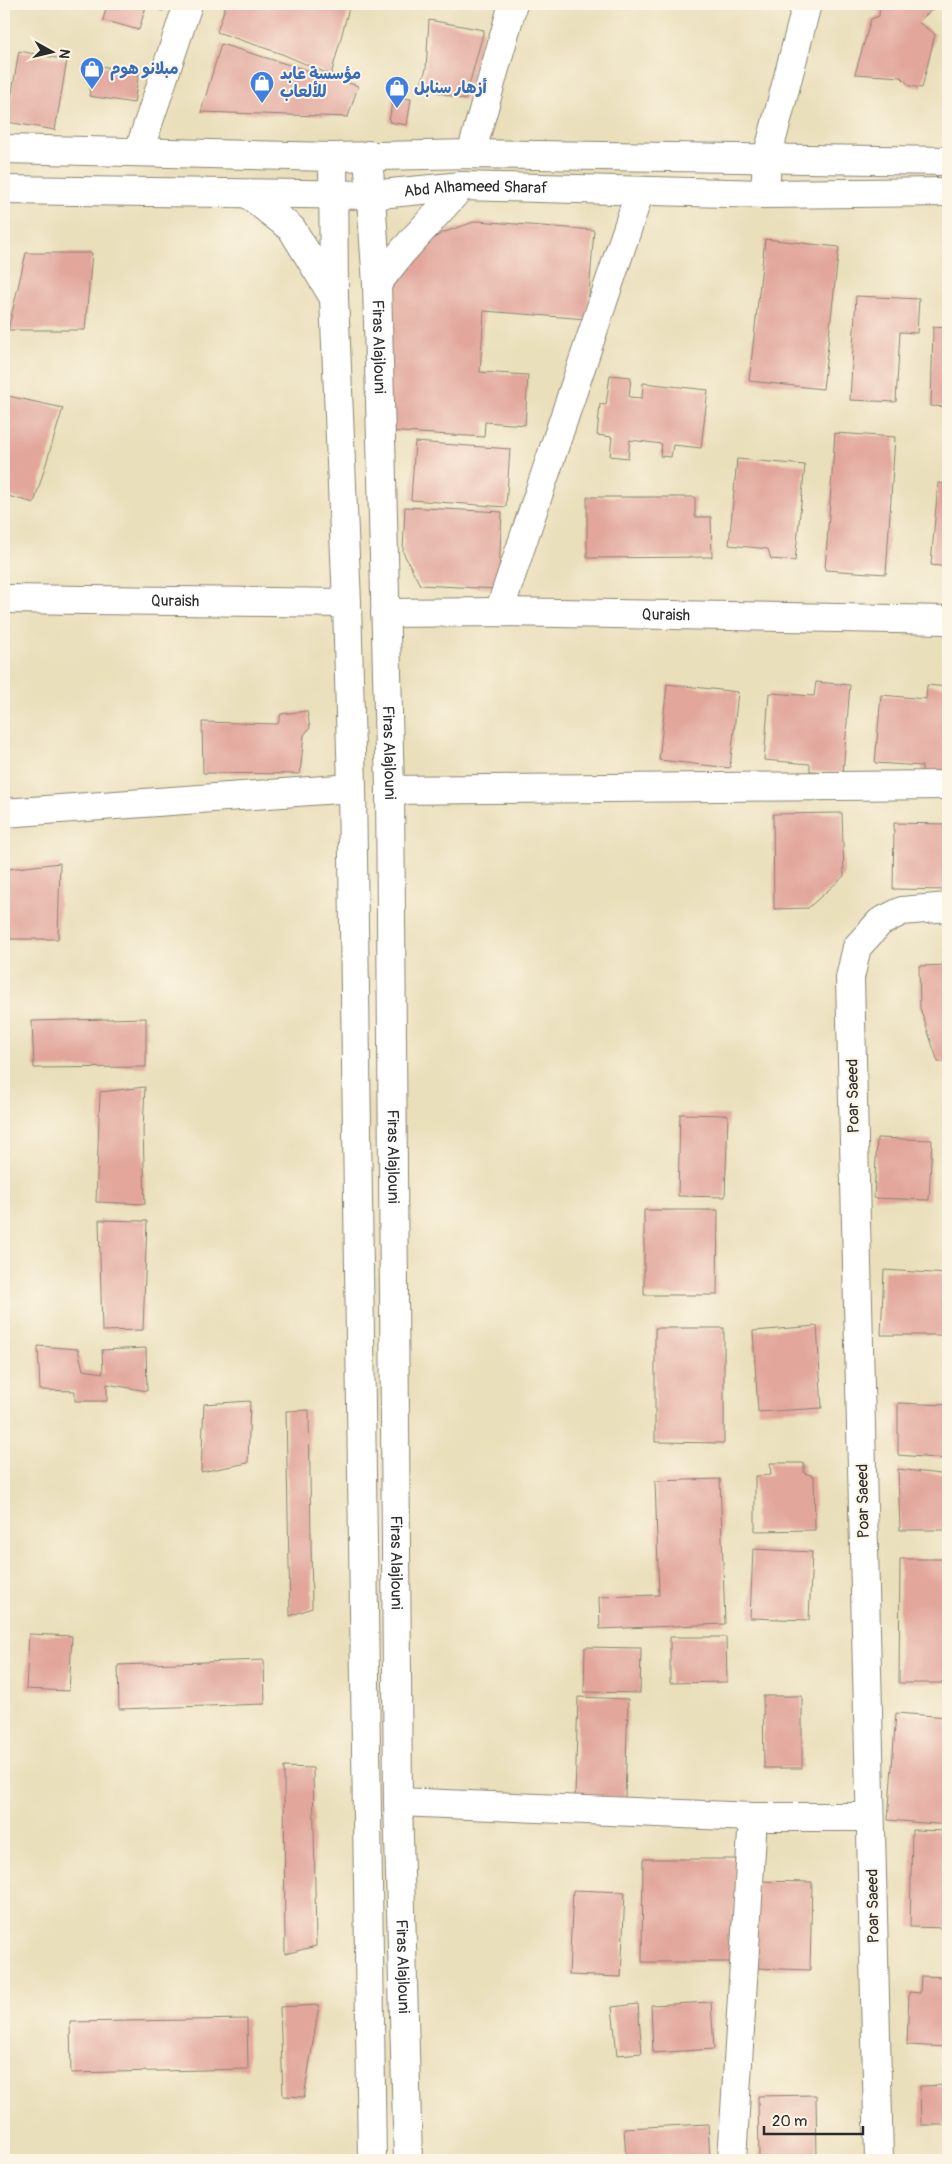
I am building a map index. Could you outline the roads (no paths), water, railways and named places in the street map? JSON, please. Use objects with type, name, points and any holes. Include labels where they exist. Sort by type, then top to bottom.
[{"type":"main road","points":[[139,151],[188,4]]},
{"type":"main road","points":[[472,154],[513,4]]},
{"type":"main road","points":[[765,194],[767,158],[807,4]]},
{"type":"main road","name":"Abd Alhameed Sharaf","points":[[4,149],[334,157],[472,154],[948,161]]},
{"type":"main road","name":"Firas Alajlouni","points":[[368,155],[377,284],[390,790],[398,1802],[408,2160]]},
{"type":"main road","name":"Firas Alajlouni","points":[[334,157],[334,298],[348,603],[352,788],[372,2160]]},
{"type":"main road","points":[[377,284],[402,252],[462,186]]},
{"type":"main road","name":"Abd Alhameed Sharaf","points":[[4,190],[370,195],[462,186],[765,194],[948,192]]},
{"type":"main road","points":[[499,612],[640,191]]},
{"type":"main road","points":[[248,194],[292,230],[334,298]]},
{"type":"main road","name":"Quraish","points":[[4,599],[348,603]]},
{"type":"main road","name":"Quraish","points":[[385,613],[499,612],[948,620]]},
{"type":"main road","points":[[390,790],[948,785]]},
{"type":"main road","points":[[4,813],[352,788]]},
{"type":"main road","name":"Poar Saeed","points":[[878,2160],[850,978],[857,946],[880,922],[902,911],[948,907]]},
{"type":"main road","points":[[398,1802],[753,1816],[870,1817]]},
{"type":"main road","points":[[732,2160],[753,1816]]},
{"type":"place","name":"مبلانو هوم","points":[[92,90]]},
{"type":"place","name":"مؤسسة عابد للألعاب","points":[[262,104]]},
{"type":"place","name":"أزهار سنابل","points":[[397,109]]}]
